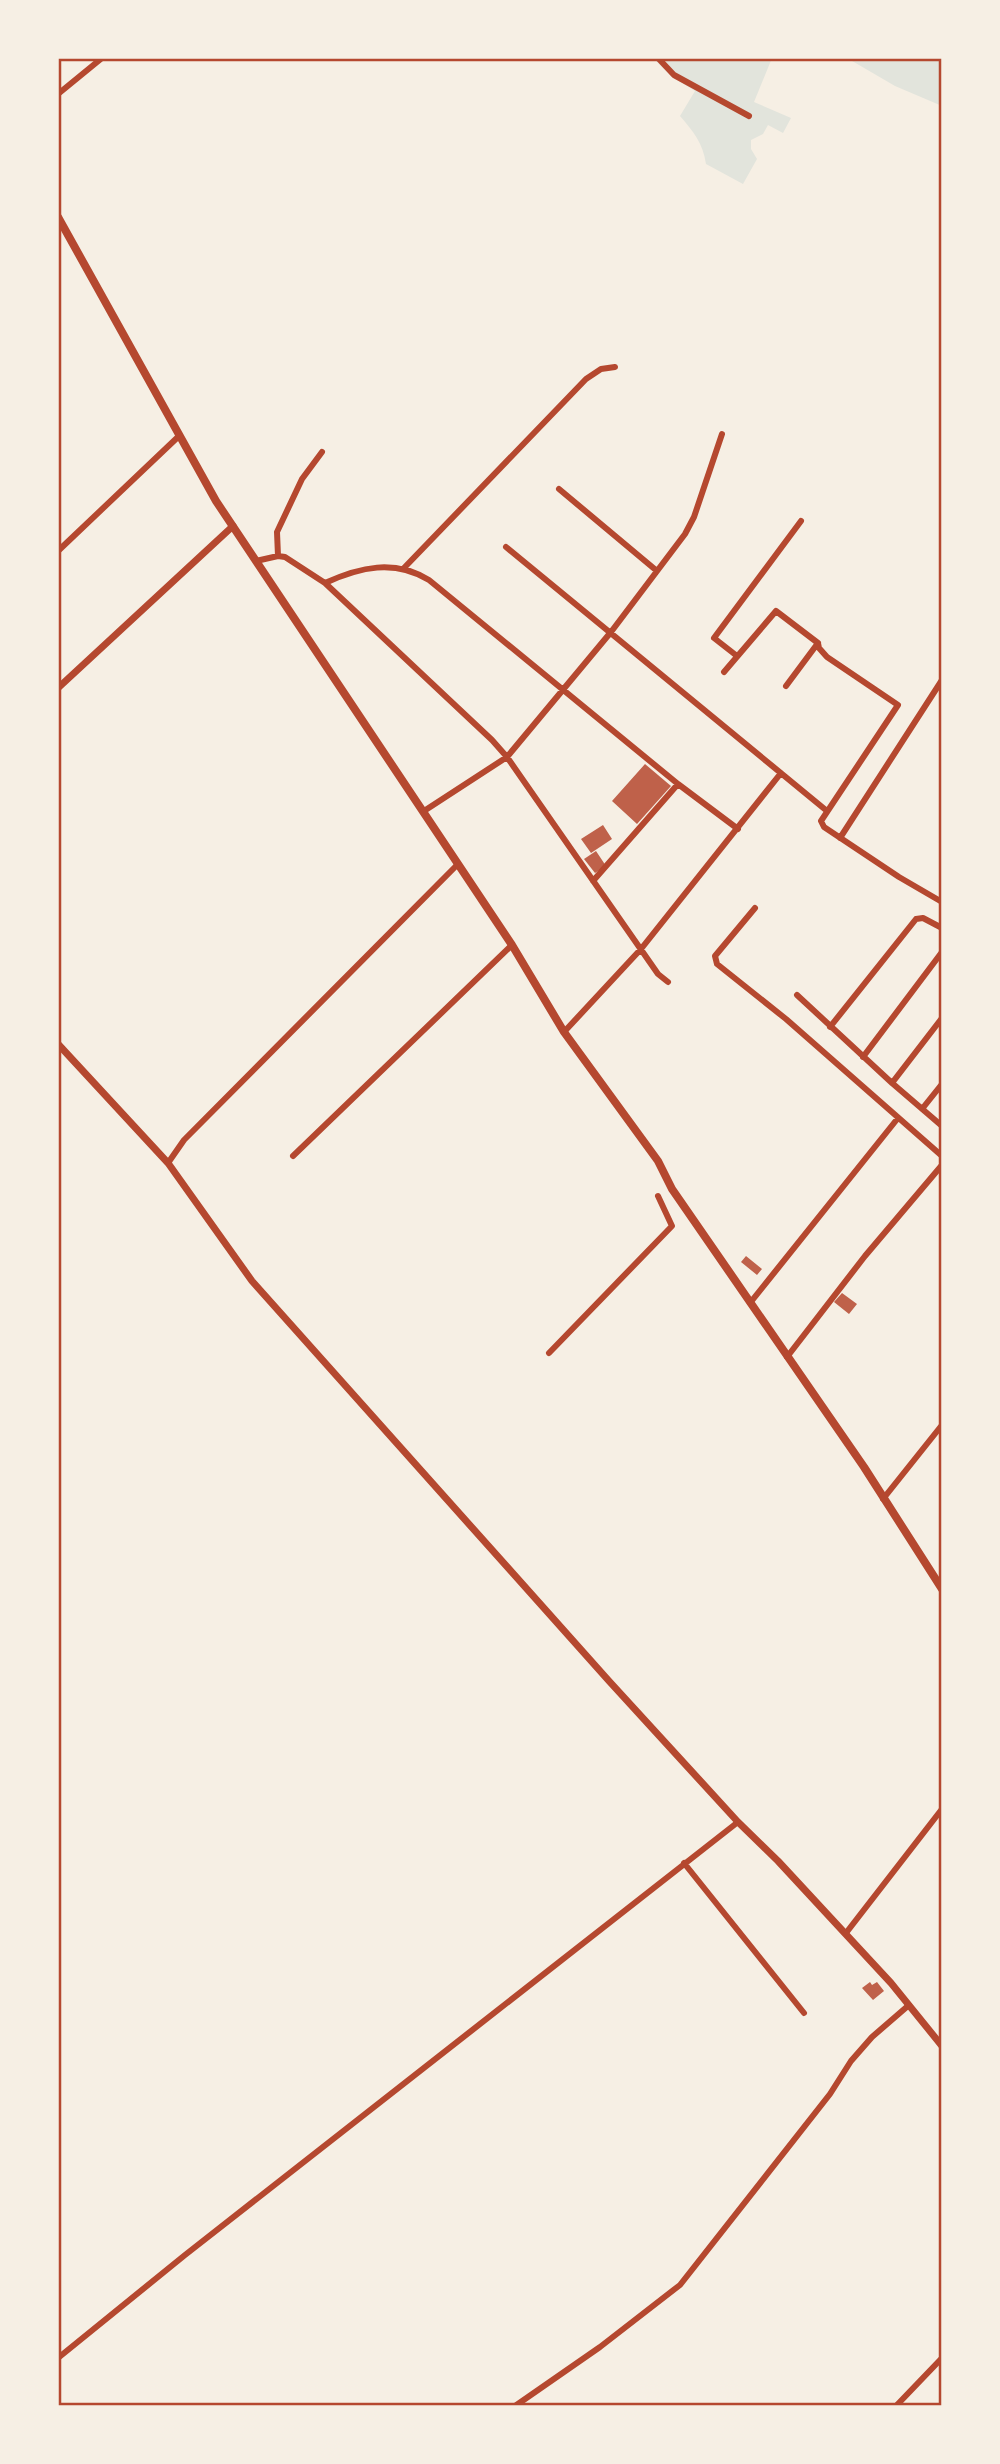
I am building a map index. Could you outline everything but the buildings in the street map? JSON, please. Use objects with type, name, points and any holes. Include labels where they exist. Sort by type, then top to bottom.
[{"type":"main road","points":[[58,217],[233,526],[512,945],[564,1032],[658,1161],[672,1189],[864,1467],[942,1589]]},
{"type":"street","points":[[58,94],[102,58]]},
{"type":"street","points":[[658,58],[674,75],[750,116]]},
{"type":"street","points":[[403,569],[586,379],[601,369],[615,368]]},
{"type":"street","points":[[424,811],[508,757],[611,632],[685,534],[694,517],[722,434]]},
{"type":"street","points":[[58,551],[180,436]]},
{"type":"street","points":[[278,556],[277,533],[302,479],[322,452]]},
{"type":"street","points":[[559,489],[657,571]]},
{"type":"street","points":[[737,656],[715,638],[801,521]]},
{"type":"street","points":[[58,688],[233,526]]},
{"type":"street","points":[[506,547],[827,811]]},
{"type":"street","points":[[256,561],[278,556],[291,559],[325,583],[492,740],[508,757],[658,974],[668,982]]},
{"type":"street","points":[[325,583],[366,567],[403,569],[423,577],[440,588],[678,785],[738,829]]},
{"type":"street","points":[[724,672],[776,611],[818,643],[827,657],[898,705],[821,821],[824,827],[840,838],[942,902]]},
{"type":"street","points":[[786,685],[818,643]]},
{"type":"street","points":[[840,838],[942,680]]},
{"type":"street","points":[[564,1032],[641,949],[781,773]]},
{"type":"street","points":[[593,881],[678,785]]},
{"type":"street","points":[[168,1163],[184,1140],[457,865]]},
{"type":"street","points":[[755,908],[715,956],[715,961],[786,1019],[942,1156]]},
{"type":"street","points":[[830,1027],[916,919],[923,918],[942,929]]},
{"type":"street","points":[[293,1156],[512,945]]},
{"type":"street","points":[[863,1057],[942,952]]},
{"type":"street","points":[[797,995],[942,1126]]},
{"type":"street","points":[[892,1083],[942,1018]]},
{"type":"street","points":[[58,1044],[168,1163],[252,1281],[738,1822],[846,1933],[942,2046]]},
{"type":"street","points":[[922,1109],[942,1084]]},
{"type":"street","points":[[750,1303],[898,1118]]},
{"type":"street","points":[[787,1357],[865,1256],[942,1164]]},
{"type":"street","points":[[549,1353],[672,1226],[658,1196]]},
{"type":"street","points":[[883,1499],[942,1425]]},
{"type":"street","points":[[846,1933],[942,1809]]},
{"type":"street","points":[[58,2358],[185,2255],[738,1822]]},
{"type":"street","points":[[684,1863],[804,2013]]},
{"type":"street","points":[[515,2406],[600,2347],[680,2285],[830,2094],[851,2061],[872,2037],[909,2005]]},
{"type":"street","points":[[895,2406],[942,2358]]},
{"type":"shaded area","points":[[653,58],[772,58],[754,102],[791,118],[783,133],[768,125],[763,134],[751,140],[751,149],[757,159],[743,184],[706,164],[697,138],[680,116],[695,91],[671,76]]},
{"type":"shaded area","points":[[847,58],[942,58],[942,106],[895,86]]}]
